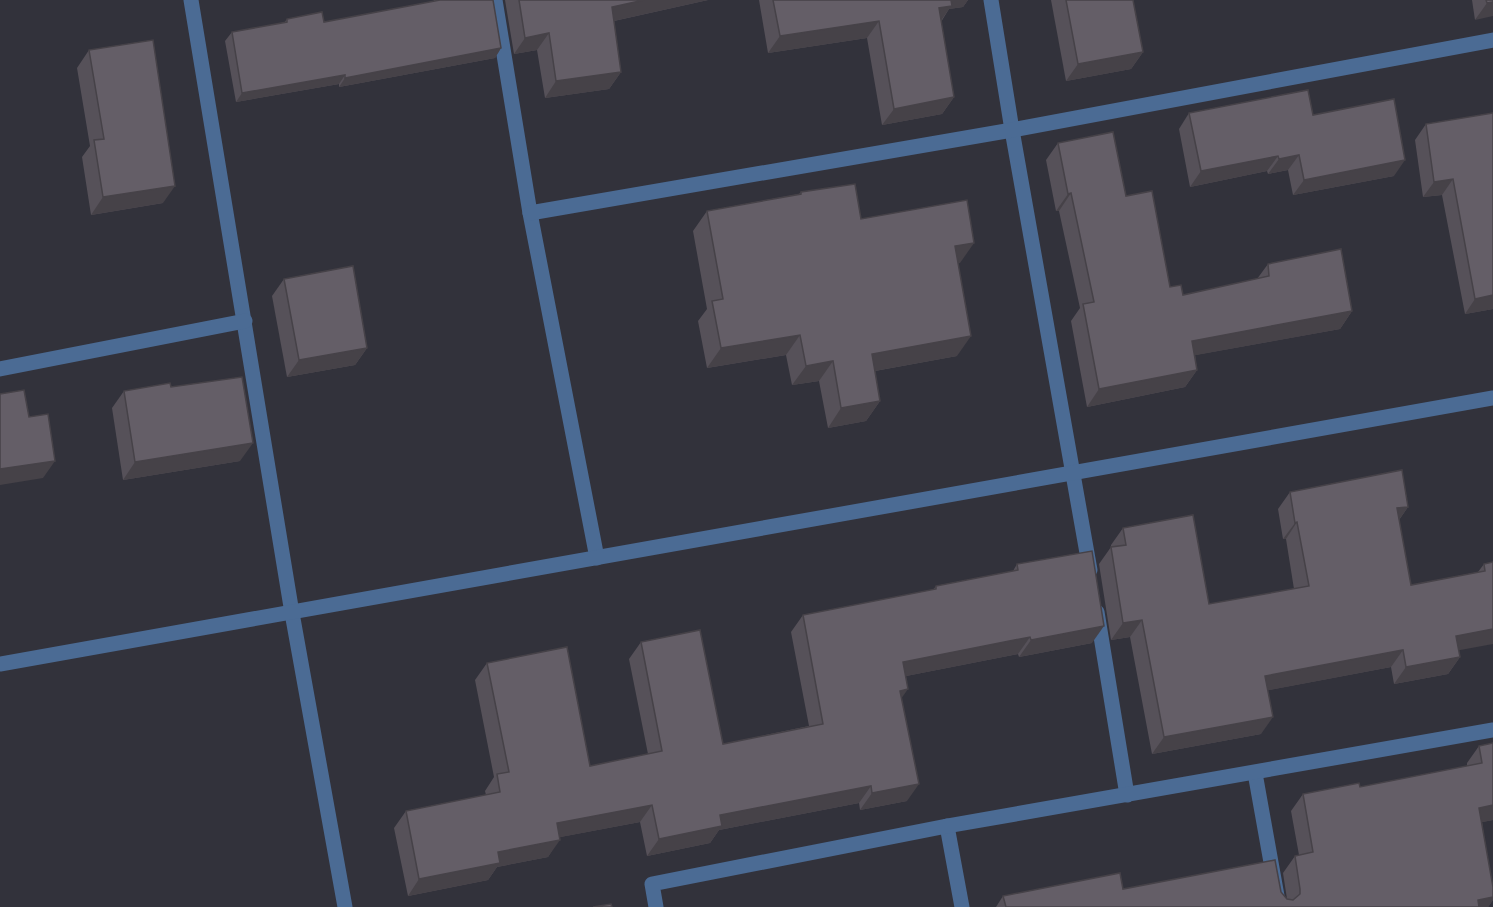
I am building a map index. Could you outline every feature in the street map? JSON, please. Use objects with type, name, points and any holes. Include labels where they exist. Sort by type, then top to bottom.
[{"type":"street","points":[[191,0],[292,613],[345,907]]},
{"type":"street","points":[[495,0],[530,213],[597,558]]},
{"type":"street","points":[[991,0],[1012,130],[1074,472],[1127,795]]},
{"type":"street","points":[[530,213],[1012,130],[1493,40]]},
{"type":"street","points":[[0,369],[245,321]]},
{"type":"street","points":[[0,664],[1493,398]]},
{"type":"street","points":[[656,907],[652,884],[947,826],[1493,730]]},
{"type":"street","points":[[1254,773],[1279,907]]},
{"type":"street","points":[[947,826],[962,907]]},
{"type":"building","points":[[440,0],[493,0],[501,48],[345,78],[345,75],[242,93],[232,32],[287,22],[287,19],[322,12],[324,22]]},
{"type":"building","points":[[519,0],[644,0],[612,7],[621,72],[556,81],[549,33],[525,38]]},
{"type":"building","points":[[773,0],[951,0],[952,6],[939,8],[954,97],[894,109],[879,21],[780,36]]},
{"type":"building","points":[[1066,0],[1133,0],[1143,52],[1078,64]]},
{"type":"building","points":[[153,40],[175,186],[103,197],[94,140],[104,139],[89,50]]},
{"type":"building","points":[[1308,90],[1313,115],[1394,99],[1405,160],[1304,180],[1299,155],[1279,159],[1278,156],[1201,171],[1189,113]]},
{"type":"building","points":[[1493,113],[1493,295],[1475,299],[1453,179],[1434,182],[1426,124]]},
{"type":"building","points":[[1113,132],[1126,196],[1152,191],[1170,287],[1181,285],[1183,295],[1269,276],[1268,264],[1341,249],[1352,311],[1192,341],[1197,370],[1099,389],[1083,304],[1094,302],[1058,143]]},
{"type":"building","points":[[855,184],[861,219],[967,200],[974,243],[955,246],[971,336],[872,354],[880,401],[841,408],[833,361],[806,366],[800,335],[721,348],[712,301],[723,299],[707,211],[801,194],[801,192]]},
{"type":"building","points":[[353,266],[367,348],[299,360],[284,279]]},
{"type":"building","points":[[242,377],[253,443],[135,462],[124,391],[170,383],[171,387]]},
{"type":"building","points":[[24,390],[29,417],[48,414],[55,461],[0,469],[0,394]]},
{"type":"building","points":[[1402,470],[1408,507],[1397,508],[1411,585],[1485,571],[1484,564],[1493,562],[1493,629],[1456,636],[1460,657],[1406,667],[1403,650],[1265,676],[1273,717],[1164,737],[1142,620],[1123,623],[1111,547],[1126,545],[1123,528],[1193,515],[1209,604],[1309,586],[1290,492]]},
{"type":"building","points":[[1092,551],[1104,626],[1031,640],[1030,637],[903,662],[908,689],[900,691],[919,784],[872,793],[871,786],[720,815],[722,826],[659,839],[652,805],[557,823],[560,840],[498,852],[500,863],[419,879],[406,811],[500,792],[497,774],[509,772],[487,663],[567,647],[590,766],[662,751],[641,642],[700,630],[723,744],[823,724],[803,615],[1018,570],[1017,564]]},
{"type":"building","points":[[1493,743],[1493,805],[1479,808],[1493,897],[1478,900],[1479,907],[1006,907],[1003,896],[1120,873],[1123,889],[1275,860],[1281,892],[1287,899],[1293,900],[1300,894],[1295,856],[1313,852],[1303,794],[1359,783],[1360,787],[1482,763],[1479,746]]},
{"type":"building","points":[[611,904],[612,907],[593,907]]}]
